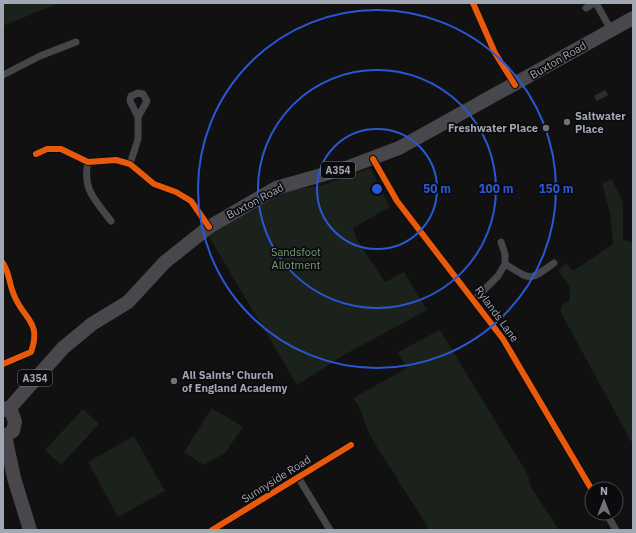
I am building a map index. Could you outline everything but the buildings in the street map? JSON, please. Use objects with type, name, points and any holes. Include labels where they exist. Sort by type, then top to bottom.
[{"type":"highway","name":"Buxton Road","points":[[6,409],[63,348],[92,324],[128,302],[164,262],[209,227],[276,188],[373,159],[416,139],[633,18]]},
{"type":"highway","name":"A354","points":[[6,409],[14,417],[15,427],[4,437],[14,478],[30,530]]},
{"type":"street","points":[[473,3],[495,53],[515,85]]},
{"type":"street","points":[[586,8],[595,3],[612,30]]},
{"type":"street","points":[[3,75],[40,56],[76,42]]},
{"type":"street","points":[[130,164],[138,139],[138,117]]},
{"type":"street","points":[[36,154],[47,149],[61,149],[88,162],[116,160],[130,164],[154,184],[176,192],[191,201],[209,227]]},
{"type":"street","name":"Rylands Lane","points":[[373,159],[397,201],[508,346],[587,481]]},
{"type":"street","points":[[88,162],[85,177],[87,187],[111,221]]},
{"type":"street","points":[[474,300],[498,276],[505,264],[505,254],[501,242]]},
{"type":"street","points":[[505,264],[529,278],[536,275],[554,262]]},
{"type":"street","points":[[3,263],[9,272],[14,296],[32,321],[34,330],[31,352],[3,364]]},
{"type":"street","name":"Sunnyside Road","points":[[212,530],[351,445]]},
{"type":"street","points":[[298,478],[330,530]]},
{"type":"street","points":[[611,521],[616,530]]},
{"type":"green space","points":[[3,3],[59,3],[3,26]]},
{"type":"green space","name":"Sandsfoot Allotment","points":[[370,168],[390,207],[353,228],[357,240],[385,282],[404,272],[427,310],[344,355],[297,385],[208,235],[278,192],[324,185]]},
{"type":"green space","points":[[612,179],[623,203],[623,240],[633,242],[633,445],[560,311],[563,304],[570,300],[569,286],[558,270],[566,263],[573,271],[613,244],[610,213],[602,183]]},
{"type":"green space","points":[[440,330],[528,475],[531,487],[559,530],[428,530],[427,526],[372,439],[362,413],[353,398],[407,368],[398,352]]},
{"type":"green space","points":[[212,408],[243,427],[225,453],[203,465],[184,452]]},
{"type":"green space","points":[[83,409],[99,424],[61,465],[45,450]]},
{"type":"green space","points":[[134,436],[165,491],[118,517],[88,462]]},
{"type":"shaded area","points":[[605,90],[608,95],[597,101],[594,96]]},
{"type":"cycle path","points":[[473,3],[495,53],[515,85]]},
{"type":"cycle path","points":[[36,154],[47,149],[61,149],[88,162],[116,160],[130,164],[154,184],[176,192],[191,201],[209,227]]},
{"type":"cycle path","points":[[373,159],[397,201],[503,339],[587,481]]},
{"type":"cycle path","points":[[3,263],[14,295],[30,321],[34,333],[34,342],[31,352],[3,364]]},
{"type":"cycle path","points":[[212,530],[351,445]]},
{"type":"place","name":"Saltwater Place","points":[[567,122]]},
{"type":"place","name":"Freshwater Place","points":[[546,128]]},
{"type":"place","name":"All Saints' Church of England Academy","points":[[174,381]]}]
